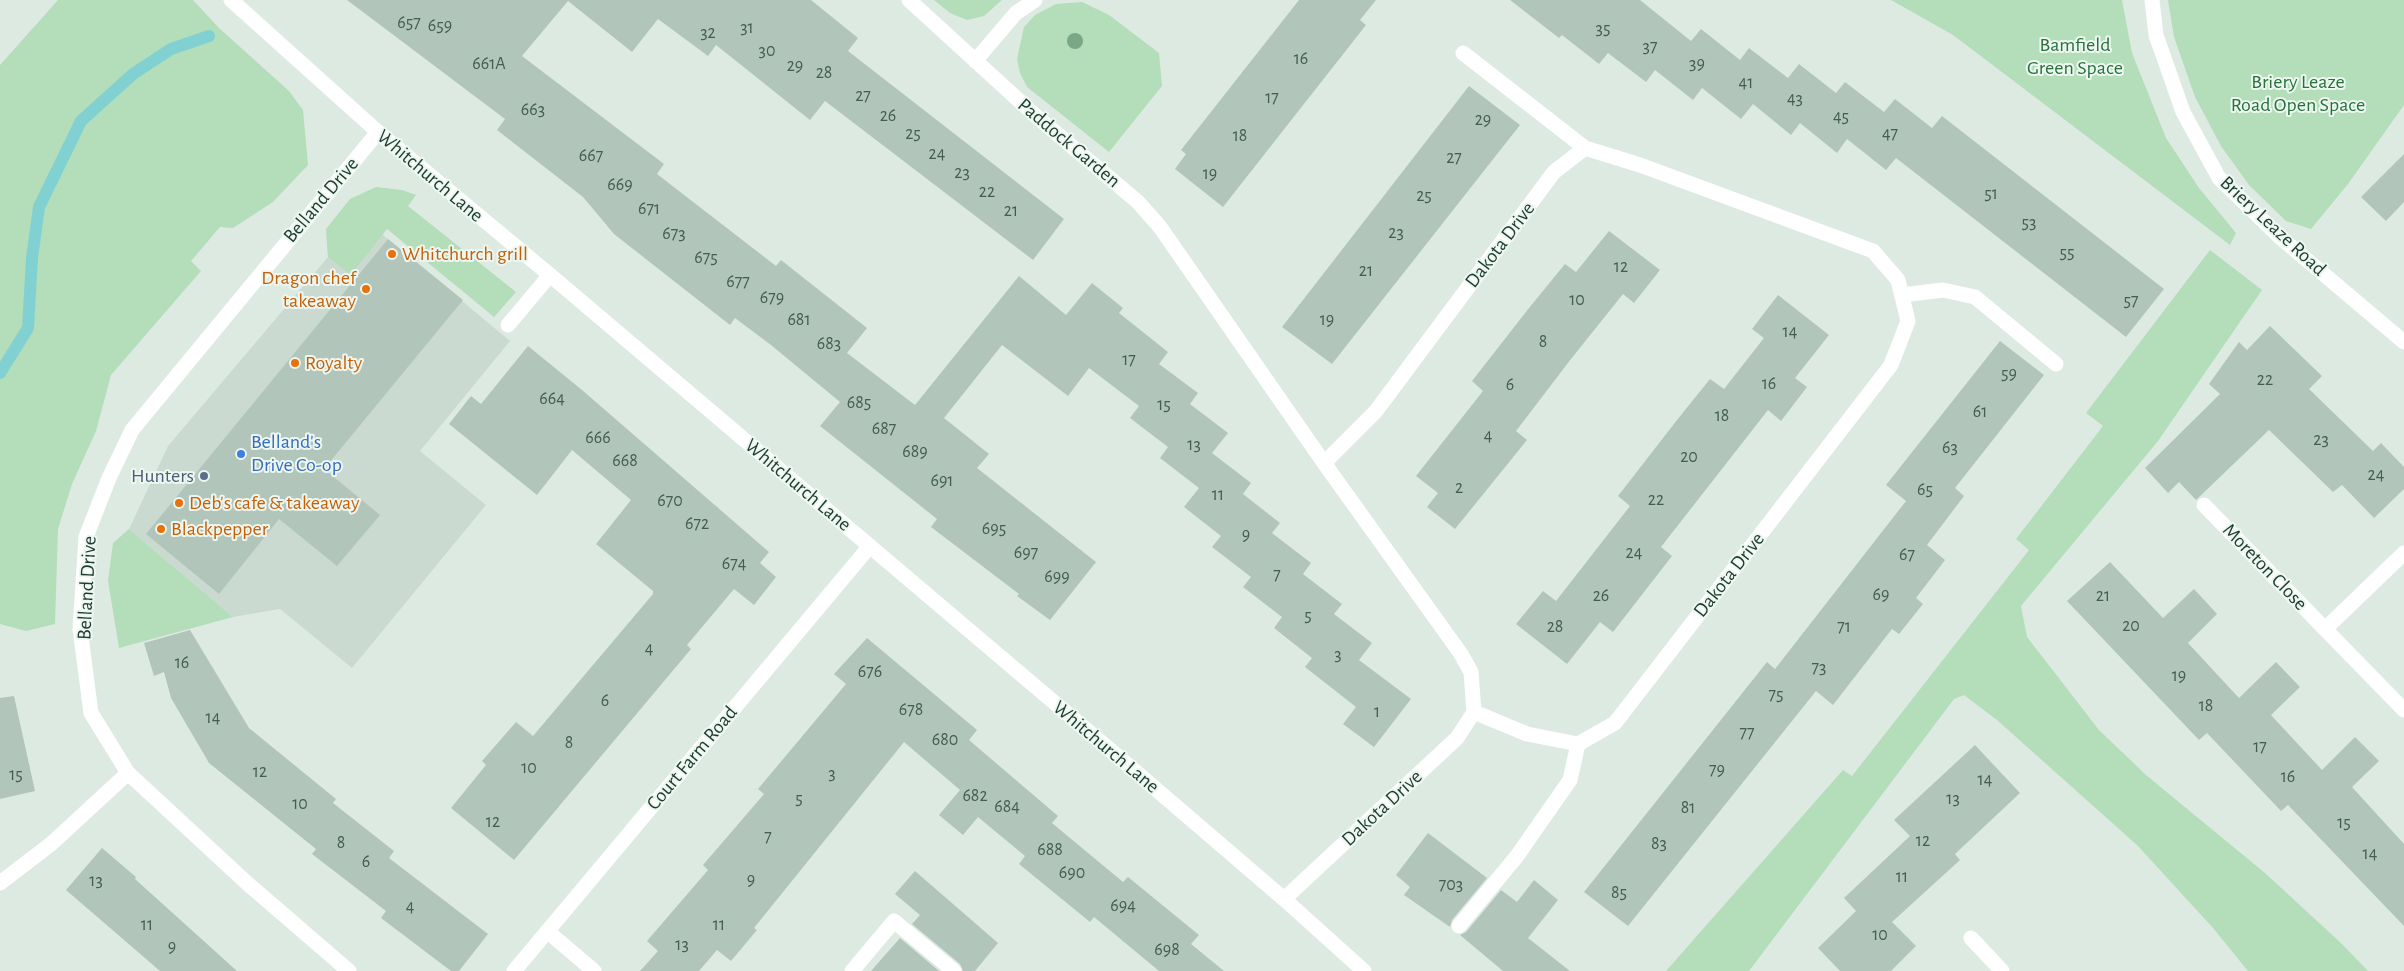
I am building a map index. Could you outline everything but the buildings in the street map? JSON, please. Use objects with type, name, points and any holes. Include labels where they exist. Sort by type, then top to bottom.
[{"type":"street","name":"Whitchurch Lane","points":[[231,0],[378,132],[870,546],[1284,899],[1364,971]]},
{"type":"street","name":"Paddock Garden","points":[[909,0],[1037,117],[1138,202],[1160,227],[1324,463]]},
{"type":"street","points":[[975,60],[1016,13],[1035,0]]},
{"type":"street","name":"Briery Leaze Road","points":[[2152,0],[2156,35],[2183,112],[2219,178],[2281,238],[2404,342]]},
{"type":"street","name":"Dakota Drive","points":[[1463,53],[1585,148],[1640,164],[1873,251],[1898,280],[1908,322],[1891,365],[1615,723],[1578,744]]},
{"type":"street","name":"Belland Drive","points":[[350,971],[248,884],[128,773],[91,713],[80,628],[86,537],[109,478],[132,430],[378,132]]},
{"type":"street","name":"Dakota Drive","points":[[1324,463],[1376,411],[1554,172],[1585,148]]},
{"type":"street","points":[[508,325],[550,275]]},
{"type":"street","points":[[1902,295],[1943,290],[1975,297],[2056,364]]},
{"type":"street","points":[[1324,463],[1461,654],[1471,672],[1474,712],[1527,734],[1578,744],[1570,780],[1517,856],[1459,926]]},
{"type":"street","name":"Moreton Close","points":[[2204,505],[2404,710]]},
{"type":"street","name":"Court Farm Road","points":[[514,971],[870,546]]},
{"type":"street","points":[[2325,629],[2404,553]]},
{"type":"street","name":"Dakota Drive","points":[[1284,899],[1457,738],[1474,712]]},
{"type":"street","points":[[0,883],[50,844],[128,773]]},
{"type":"street","points":[[852,971],[894,921],[954,971]]},
{"type":"street","points":[[547,931],[594,971]]},
{"type":"street","points":[[1970,938],[2002,971]]},
{"type":"shaded area","points":[[346,204],[510,341],[420,451],[486,505],[352,668],[280,609],[233,617],[129,529],[168,446],[328,257],[326,230]]},
{"type":"green space","points":[[58,0],[193,0],[219,28],[289,91],[303,110],[308,165],[273,202],[233,228],[220,227],[191,261],[201,271],[111,375],[96,431],[72,484],[58,529],[55,624],[26,631],[0,624],[0,65]]},
{"type":"green space","points":[[934,0],[1002,0],[984,16],[967,20],[950,13]]},
{"type":"green space","name":"Bamfield Green Space","points":[[1891,0],[2122,0],[2132,53],[2166,138],[2199,188],[2236,233],[2230,245],[1953,35]]},
{"type":"green space","name":"Briery Leaze Road Open Space","points":[[2168,0],[2404,0],[2404,105],[2348,184],[2311,229],[2286,221],[2249,185],[2221,146],[2195,97],[2174,37]]},
{"type":"green space","points":[[1082,2],[1109,15],[1159,53],[1162,86],[1109,152],[1027,87],[1020,73],[1017,59],[1024,27],[1035,15],[1056,4]]},
{"type":"green space","points":[[376,187],[402,190],[416,195],[408,206],[516,292],[494,317],[387,229],[351,275],[328,257],[326,229],[350,199]]},
{"type":"green space","points":[[2210,250],[2262,290],[2158,441],[2021,606],[2027,637],[2099,730],[2146,775],[2265,873],[2342,944],[2368,971],[2248,971],[2213,928],[2138,846],[1997,720],[1964,695],[1954,699],[1749,971],[1666,971],[1843,770],[1852,776],[2029,550],[2016,539],[2103,426],[2086,413]]},
{"type":"green space","points":[[129,529],[233,617],[119,648],[108,581],[113,543]]},
{"type":"waterway","points":[[0,373],[28,328],[32,258],[39,207],[81,121],[133,74],[171,49],[209,36]]},
{"type":"place","name":"Whitchurch grill","points":[[392,254]]},
{"type":"place","name":"Dragon chef takeaway","points":[[366,289]]},
{"type":"place","name":"Royalty","points":[[295,363]]},
{"type":"place","name":"Belland's Drive Co-op","points":[[241,454]]},
{"type":"place","name":"Hunters","points":[[204,476]]},
{"type":"place","name":"Deb's cafe & takeaway","points":[[179,503]]},
{"type":"place","name":"Blackpepper","points":[[161,529]]}]
